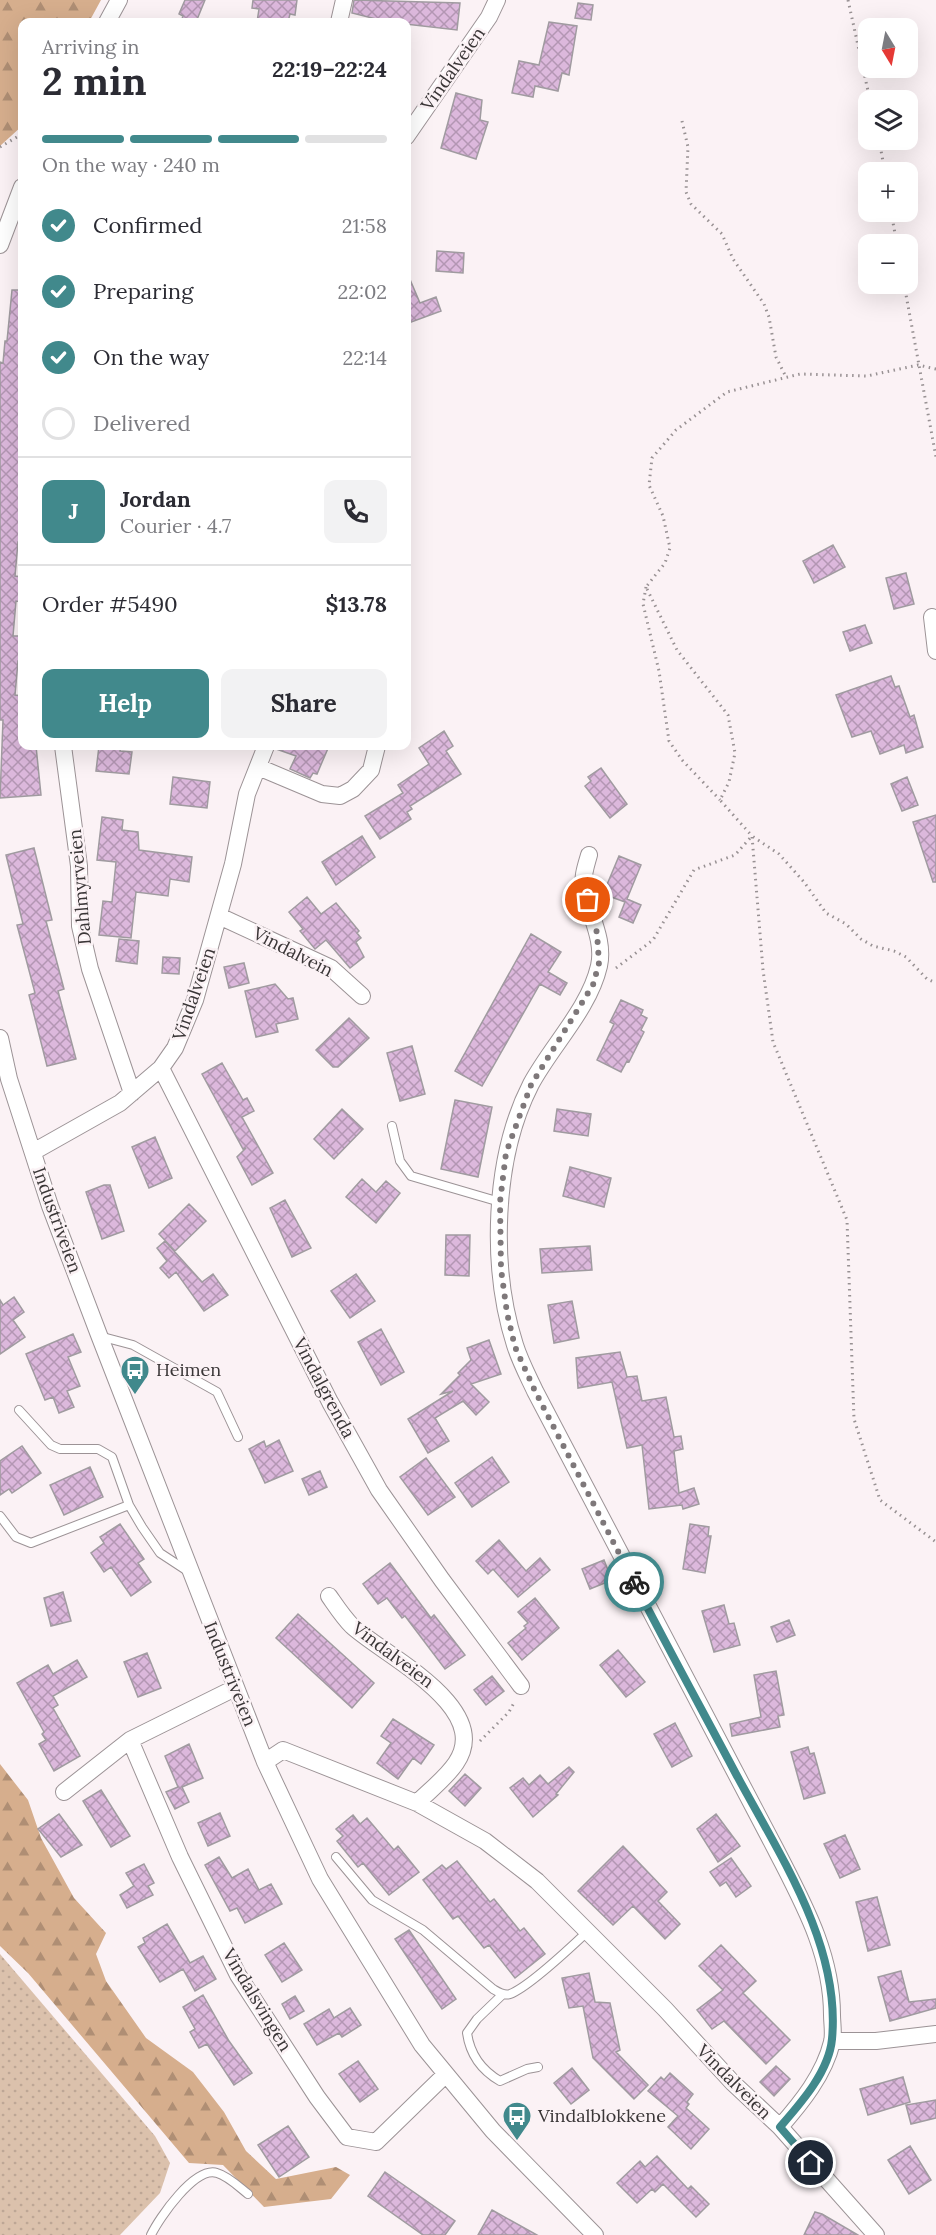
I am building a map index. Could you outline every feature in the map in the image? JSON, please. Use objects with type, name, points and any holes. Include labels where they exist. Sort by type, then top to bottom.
[{"type":"street","points":[[108,18],[119,0]]},
{"type":"street","points":[[340,18],[344,0]]},
{"type":"street","name":"Vindalveien","points":[[411,130],[489,17],[497,0]]},
{"type":"street","points":[[0,245],[18,198]]},
{"type":"street","points":[[932,617],[936,651]]},
{"type":"street","name":"Dahlmyrveien","points":[[64,750],[79,866],[80,926],[90,969],[132,1093]]},
{"type":"street","name":"Vindalveien","points":[[33,1152],[111,1109],[161,1068],[175,1048],[195,1000],[219,916],[247,794],[264,750]]},
{"type":"street","points":[[258,767],[322,794],[340,796],[353,789],[371,770],[376,750]]},
{"type":"street","points":[[589,855],[584,872],[584,887],[597,933],[599,963],[593,985],[531,1085],[506,1153],[500,1202],[501,1269],[507,1313],[515,1347],[535,1391],[812,1921],[830,1975],[832,2041],[821,2070],[800,2104],[780,2127]]},
{"type":"street","name":"Vindalvein","points":[[219,916],[331,968],[362,996]]},
{"type":"street","name":"Industriveien","points":[[0,1038],[5,1080],[33,1152],[50,1206],[148,1458],[189,1572],[265,1762],[320,1879],[422,2045],[493,2132],[595,2235]]},
{"type":"street","name":"Vindalgrenda","points":[[161,1068],[330,1402],[379,1490],[521,1686]]},
{"type":"street","name":"Vindalveien","points":[[329,1596],[351,1625],[388,1655],[440,1690],[460,1723],[463,1742],[456,1763],[417,1803]]},
{"type":"street","points":[[64,1792],[130,1740],[235,1688]]},
{"type":"street","name":"Vindalsvingen","points":[[130,1740],[180,1857],[238,1975],[317,2097],[347,2137],[376,2142],[446,2074]]},
{"type":"street","name":"Vindalveien","points":[[265,1762],[284,1750],[417,1803],[494,1848],[537,1881],[665,2009],[733,2083],[780,2127],[876,2235]]},
{"type":"street","points":[[832,2041],[876,2042],[936,2034]]},
{"type":"lane","points":[[392,1126],[400,1161],[411,1176],[500,1202]]},
{"type":"lane","points":[[99,1335],[133,1345],[217,1392],[238,1437]]},
{"type":"lane","points":[[20,1410],[51,1445],[60,1449],[98,1449],[112,1457],[129,1504],[160,1553],[189,1572]]},
{"type":"lane","points":[[0,1516],[16,1538],[31,1542],[129,1504]]},
{"type":"lane","points":[[336,1857],[372,1900],[423,1930],[493,1989],[503,1994],[512,1994],[587,1932]]},
{"type":"lane","points":[[503,1994],[477,2019],[467,2033],[469,2046],[482,2068],[500,2081],[527,2069],[538,2067]]},
{"type":"lane","points":[[151,2235],[166,2210],[196,2178],[206,2173],[215,2172],[249,2194]]},
{"type":"path","points":[[848,0],[868,90]]},
{"type":"path","points":[[682,121],[688,147],[686,192],[691,204],[722,234],[733,259],[764,304],[769,317],[776,357],[786,377]]},
{"type":"path","points":[[0,147],[18,136]]},
{"type":"path","points":[[906,294],[936,457]]},
{"type":"path","points":[[936,369],[918,365],[867,376],[800,374],[786,377],[727,392],[676,430],[652,458],[649,485],[663,516],[670,548],[665,563],[646,587],[644,604],[659,671],[669,741],[682,760],[752,836],[779,854],[804,882],[826,913],[846,924],[861,939],[873,946],[894,951],[906,957],[927,979],[936,983]]},
{"type":"path","points":[[646,587],[677,650],[728,715],[735,753],[729,782],[720,800]]},
{"type":"path","points":[[593,985],[653,940],[694,870],[735,855],[752,836]]},
{"type":"path","points":[[752,836],[763,969],[773,1042],[848,1220],[854,1419],[880,1500],[936,1542]]},
{"type":"path","points":[[479,1742],[509,1712],[521,1686]]},
{"type":"shaded area","points":[[0,1954],[155,2136],[170,2163],[160,2193],[120,2235],[0,2235]]},
{"type":"green space","points":[[0,0],[101,0],[91,18],[18,18],[18,130],[0,146]]},
{"type":"green space","points":[[0,1764],[28,1800],[41,1838],[74,1898],[106,1933],[96,1954],[106,1981],[146,2038],[193,2072],[224,2112],[246,2151],[276,2179],[336,2167],[350,2175],[331,2199],[264,2207],[223,2165],[189,2163],[28,1973],[0,1946]]},
{"type":"building","points":[[185,0],[205,0],[198,18],[182,18],[179,14]]},
{"type":"building","points":[[253,0],[297,0],[295,15],[290,14],[289,18],[258,18],[259,9],[252,8]]},
{"type":"building","points":[[354,0],[460,3],[457,30],[411,25],[411,18],[372,18],[352,13]]},
{"type":"building","points":[[578,3],[593,5],[591,20],[575,18]]},
{"type":"building","points":[[549,22],[577,26],[569,75],[562,73],[558,91],[535,86],[533,97],[512,93],[519,61],[539,65]]},
{"type":"building","points":[[456,93],[482,100],[480,120],[488,122],[476,159],[441,148]]},
{"type":"building","points":[[437,251],[464,253],[463,273],[436,271]]},
{"type":"building","points":[[411,282],[420,303],[436,297],[441,311],[411,322]]},
{"type":"building","points":[[12,290],[18,290],[18,542],[15,576],[18,576],[18,601],[16,601],[13,636],[18,636],[18,661],[15,695],[18,695],[18,750],[36,750],[41,795],[0,798],[3,720],[0,720],[0,362],[3,363],[5,341],[7,341]]},
{"type":"building","points":[[833,545],[845,567],[814,583],[803,561]]},
{"type":"building","points":[[906,573],[914,604],[894,609],[886,578]]},
{"type":"building","points":[[865,625],[872,643],[850,651],[843,632]]},
{"type":"building","points":[[891,676],[895,687],[899,686],[910,717],[914,715],[923,747],[906,753],[904,745],[880,754],[871,731],[852,737],[836,695]]},
{"type":"building","points":[[444,731],[453,746],[446,751],[461,774],[410,806],[412,809],[407,812],[411,819],[380,839],[365,816],[403,793],[398,785],[429,764],[419,748]]},
{"type":"building","points":[[99,750],[132,752],[129,774],[96,771]]},
{"type":"building","points":[[279,750],[327,750],[317,774],[313,773],[310,778],[290,769],[296,756]]},
{"type":"building","points":[[601,768],[627,804],[610,818],[585,786],[591,781],[588,777]]},
{"type":"building","points":[[173,777],[210,782],[207,808],[170,804]]},
{"type":"building","points":[[907,777],[918,805],[902,811],[891,784]]},
{"type":"building","points":[[936,815],[936,882],[933,882],[913,822]]},
{"type":"building","points":[[102,817],[123,820],[122,830],[138,832],[139,850],[192,857],[189,882],[170,879],[168,896],[136,892],[131,938],[99,935],[103,901],[112,902],[116,862],[97,860]]},
{"type":"building","points":[[362,836],[375,857],[336,885],[322,862]]},
{"type":"building","points":[[34,848],[52,920],[46,921],[64,989],[58,991],[76,1059],[47,1066],[29,995],[35,993],[17,925],[23,924],[6,855]]},
{"type":"building","points":[[619,856],[641,865],[627,899],[641,905],[633,923],[619,917],[625,902],[603,894]]},
{"type":"building","points":[[307,897],[321,914],[336,903],[359,931],[357,933],[361,938],[356,942],[364,957],[350,968],[326,940],[315,949],[300,931],[303,929],[289,912]]},
{"type":"building","points":[[531,934],[561,952],[548,972],[567,983],[560,995],[540,984],[482,1086],[455,1071]]},
{"type":"building","points":[[119,939],[139,941],[137,964],[116,961]]},
{"type":"building","points":[[163,957],[180,958],[179,974],[162,973]]},
{"type":"building","points":[[244,963],[249,983],[229,988],[224,967]]},
{"type":"building","points":[[275,984],[288,999],[293,998],[298,1019],[276,1024],[278,1032],[256,1037],[245,991]]},
{"type":"building","points":[[621,1000],[643,1010],[641,1015],[647,1018],[641,1030],[644,1032],[629,1062],[627,1061],[621,1072],[597,1060],[614,1024],[610,1022]]},
{"type":"building","points":[[349,1018],[369,1038],[338,1067],[333,1067],[316,1050]]},
{"type":"building","points":[[412,1046],[425,1094],[400,1101],[387,1053]]},
{"type":"building","points":[[222,1063],[243,1100],[247,1098],[254,1111],[242,1117],[273,1173],[252,1185],[237,1157],[246,1148],[243,1149],[202,1074]]},
{"type":"building","points":[[455,1100],[492,1107],[478,1177],[441,1169]]},
{"type":"building","points":[[342,1109],[363,1129],[334,1159],[314,1139]]},
{"type":"building","points":[[557,1109],[591,1114],[588,1136],[554,1131]]},
{"type":"building","points":[[155,1137],[172,1178],[149,1188],[132,1147]]},
{"type":"building","points":[[570,1167],[611,1178],[604,1207],[563,1196]]},
{"type":"building","points":[[362,1179],[376,1192],[386,1181],[400,1193],[376,1223],[346,1197]]},
{"type":"building","points":[[110,1185],[124,1231],[102,1239],[86,1192]]},
{"type":"building","points":[[285,1200],[311,1248],[292,1257],[270,1208]]},
{"type":"building","points":[[189,1204],[206,1221],[175,1251],[159,1234]]},
{"type":"building","points":[[446,1235],[470,1235],[469,1276],[445,1275]]},
{"type":"building","points":[[165,1241],[202,1282],[213,1274],[228,1295],[204,1311],[176,1272],[169,1278],[160,1268],[167,1261],[157,1248]]},
{"type":"building","points":[[590,1246],[592,1270],[542,1273],[540,1249]]},
{"type":"building","points":[[356,1274],[375,1301],[350,1318],[331,1291]]},
{"type":"building","points":[[14,1297],[24,1312],[13,1320],[25,1337],[0,1354],[0,1300],[3,1305]]},
{"type":"building","points":[[572,1301],[579,1338],[554,1343],[548,1305]]},
{"type":"building","points":[[381,1329],[404,1372],[381,1385],[358,1342]]},
{"type":"building","points":[[73,1334],[81,1352],[68,1357],[80,1386],[67,1391],[74,1407],[59,1413],[53,1397],[45,1400],[26,1354]]},
{"type":"building","points":[[489,1340],[501,1374],[471,1384],[489,1402],[476,1415],[463,1401],[435,1418],[449,1441],[428,1453],[408,1419],[453,1391],[441,1394],[471,1360],[467,1348]]},
{"type":"building","points":[[620,1352],[627,1377],[637,1376],[642,1401],[666,1397],[674,1437],[681,1436],[683,1449],[674,1451],[679,1493],[694,1488],[699,1504],[683,1509],[682,1505],[649,1509],[642,1445],[627,1448],[612,1382],[578,1388],[576,1358]]},
{"type":"building","points":[[279,1440],[293,1471],[265,1483],[249,1449],[264,1441],[266,1447]]},
{"type":"building","points":[[22,1446],[41,1473],[12,1493],[9,1489],[0,1495],[0,1461]]},
{"type":"building","points":[[492,1457],[509,1482],[472,1507],[455,1483]]},
{"type":"building","points":[[426,1458],[455,1497],[428,1515],[400,1477]]},
{"type":"building","points":[[90,1467],[103,1497],[64,1515],[50,1485]]},
{"type":"building","points":[[320,1471],[327,1487],[309,1495],[302,1479]]},
{"type":"building","points":[[120,1524],[144,1559],[138,1563],[151,1582],[131,1596],[111,1567],[104,1572],[91,1553],[104,1543],[100,1537]]},
{"type":"building","points":[[690,1524],[709,1527],[708,1536],[711,1536],[705,1573],[683,1569]]},
{"type":"building","points":[[499,1540],[526,1571],[540,1558],[550,1570],[518,1597],[493,1569],[488,1574],[476,1561]]},
{"type":"building","points":[[604,1560],[612,1580],[590,1589],[582,1569]]},
{"type":"building","points":[[390,1563],[431,1618],[434,1615],[465,1655],[445,1669],[405,1616],[402,1618],[387,1598],[378,1604],[363,1584]]},
{"type":"building","points":[[63,1592],[71,1621],[51,1626],[44,1598]]},
{"type":"building","points":[[535,1598],[559,1628],[522,1660],[508,1643],[526,1628],[524,1626],[528,1623],[518,1612]]},
{"type":"building","points":[[724,1605],[729,1624],[734,1623],[740,1645],[714,1652],[702,1611]]},
{"type":"building","points":[[298,1614],[374,1683],[352,1708],[276,1638]]},
{"type":"building","points":[[789,1620],[795,1635],[777,1642],[771,1627]]},
{"type":"building","points":[[618,1650],[645,1682],[626,1697],[600,1665]]},
{"type":"building","points":[[147,1653],[161,1688],[138,1697],[124,1662]]},
{"type":"building","points":[[77,1660],[87,1677],[53,1696],[58,1705],[53,1708],[80,1756],[54,1771],[39,1744],[46,1740],[42,1734],[44,1732],[17,1683],[48,1665],[53,1674]]},
{"type":"building","points":[[776,1671],[784,1715],[778,1716],[780,1727],[732,1736],[730,1724],[761,1717],[754,1675]]},
{"type":"building","points":[[492,1676],[504,1691],[486,1705],[474,1690]]},
{"type":"building","points":[[393,1719],[434,1745],[421,1764],[413,1758],[398,1779],[377,1763],[391,1743],[381,1736]]},
{"type":"building","points":[[675,1723],[692,1756],[672,1767],[654,1734]]},
{"type":"building","points":[[189,1744],[203,1778],[182,1787],[189,1802],[175,1809],[166,1792],[178,1787],[165,1756]]},
{"type":"building","points":[[808,1747],[810,1754],[814,1753],[825,1793],[804,1799],[791,1752]]},
{"type":"building","points":[[569,1767],[574,1772],[556,1794],[558,1795],[533,1817],[510,1788],[523,1778],[529,1785],[540,1775],[548,1784]]},
{"type":"building","points":[[465,1774],[481,1788],[465,1806],[449,1791]]},
{"type":"building","points":[[101,1790],[130,1836],[111,1847],[83,1801]]},
{"type":"building","points":[[220,1813],[230,1836],[208,1846],[198,1823]]},
{"type":"building","points":[[59,1814],[82,1845],[61,1857],[38,1829]]},
{"type":"building","points":[[716,1814],[740,1846],[718,1862],[697,1829]]},
{"type":"building","points":[[353,1815],[360,1824],[367,1818],[394,1850],[398,1846],[419,1872],[389,1895],[363,1863],[358,1867],[337,1841],[343,1836],[336,1829]]},
{"type":"building","points":[[845,1835],[860,1869],[840,1878],[824,1844]]},
{"type":"building","points":[[623,1846],[667,1892],[658,1901],[680,1924],[665,1939],[633,1906],[613,1925],[578,1891]]},
{"type":"building","points":[[219,1857],[232,1878],[248,1869],[259,1890],[271,1884],[282,1904],[245,1923],[237,1908],[230,1911],[205,1865]]},
{"type":"building","points":[[731,1858],[751,1886],[736,1897],[726,1882],[720,1886],[710,1872]]},
{"type":"building","points":[[457,1861],[490,1902],[494,1899],[520,1931],[524,1928],[545,1954],[515,1978],[489,1945],[484,1948],[458,1916],[453,1919],[423,1880],[442,1865],[446,1869]]},
{"type":"building","points":[[144,1864],[154,1883],[148,1886],[153,1895],[127,1908],[120,1895],[134,1886],[126,1873]]},
{"type":"building","points":[[877,1897],[890,1945],[868,1951],[856,1902]]},
{"type":"building","points":[[167,1924],[190,1963],[203,1956],[216,1979],[195,1991],[183,1969],[160,1982],[138,1947],[145,1943],[143,1938]]},
{"type":"building","points":[[409,1930],[456,1999],[442,2009],[395,1939]]},
{"type":"building","points":[[284,1943],[302,1970],[282,1982],[265,1955]]},
{"type":"building","points":[[721,1945],[756,1981],[743,1993],[790,2040],[766,2064],[724,2021],[712,2029],[697,2010],[723,1990],[699,1966]]},
{"type":"building","points":[[901,1971],[909,2002],[936,1999],[936,2008],[890,2021],[878,1977]]},
{"type":"building","points":[[589,1973],[595,2002],[610,2003],[620,2050],[616,2052],[648,2085],[634,2099],[593,2058],[583,2006],[569,2008],[562,1978]]},
{"type":"building","points":[[203,1995],[229,2041],[252,2073],[234,2085],[207,2044],[199,2048],[190,2032],[195,2029],[183,2007]]},
{"type":"building","points":[[295,1996],[304,2011],[290,2019],[282,2004]]},
{"type":"building","points":[[350,2008],[361,2025],[342,2037],[339,2033],[317,2045],[304,2024],[329,2009],[334,2018]]},
{"type":"building","points":[[358,2061],[378,2089],[360,2102],[339,2074]]},
{"type":"building","points":[[776,2066],[790,2079],[774,2096],[760,2082]]},
{"type":"building","points":[[572,2068],[589,2090],[571,2104],[554,2083]]},
{"type":"building","points":[[670,2073],[693,2094],[686,2108],[709,2129],[691,2149],[668,2127],[678,2116],[648,2091],[661,2077],[664,2080]]},
{"type":"building","points":[[903,2077],[910,2102],[868,2115],[860,2089]]},
{"type":"building","points":[[936,2100],[936,2118],[911,2124],[906,2105]]},
{"type":"building","points":[[288,2126],[309,2157],[279,2177],[258,2145]]},
{"type":"building","points":[[910,2146],[931,2180],[909,2194],[888,2160]]},
{"type":"building","points":[[657,2156],[688,2189],[691,2186],[709,2204],[696,2217],[663,2184],[655,2192],[652,2189],[637,2203],[617,2183],[640,2161],[645,2167]]},
{"type":"building","points":[[385,2172],[455,2221],[445,2235],[423,2235],[368,2196]]},
{"type":"building","points":[[492,2210],[537,2235],[478,2235]]},
{"type":"building","points":[[815,2212],[822,2214],[858,2235],[804,2235]]},
{"type":"way so far","points":[[588,900],[597,933],[599,963],[593,985],[531,1085],[506,1153],[500,1202],[501,1269],[507,1313],[515,1347],[535,1391],[634,1582]]},
{"type":"place","name":"Heimen","points":[[135,1396]]},
{"type":"place","name":"Vindalblokkene","points":[[517,2142]]},
{"type":"route","points":[[634,1582],[812,1921],[830,1975],[832,2041],[821,2070],[800,2104],[780,2127],[811,2163]]}]
